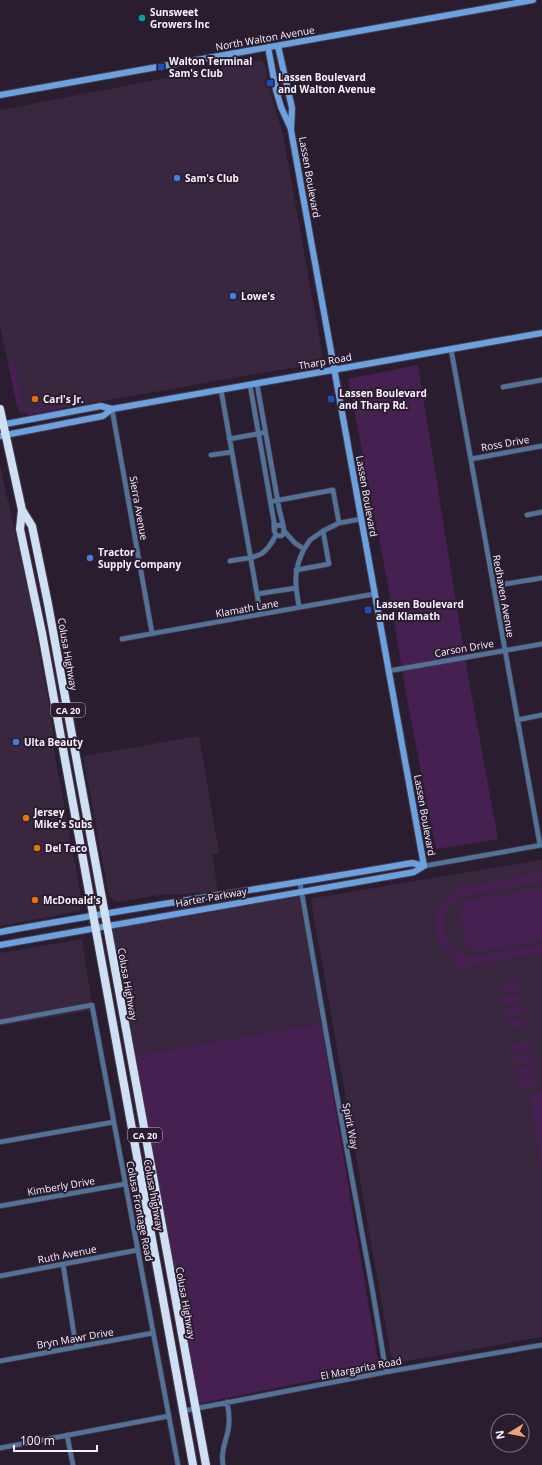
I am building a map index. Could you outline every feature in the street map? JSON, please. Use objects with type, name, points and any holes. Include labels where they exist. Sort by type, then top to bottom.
[{"type":"highway","name":"Colusa Highway","points":[[0,409],[3,436],[22,510],[32,526],[45,589],[206,1465]]},
{"type":"highway","name":"Colusa Highway","points":[[22,510],[20,530],[42,633],[95,928]]},
{"type":"highway","name":"Colusa highway","points":[[95,928],[183,1411]]},
{"type":"highway","name":"CA 20","points":[[183,1411],[193,1465]]},
{"type":"street","name":"North Walton Avenue","points":[[0,95],[533,0]]},
{"type":"street","name":"Lassen Boulevard","points":[[278,46],[292,108],[291,130],[424,866]]},
{"type":"street","name":"Lassen Boulevard","points":[[268,47],[281,107],[291,130]]},
{"type":"street","name":"Tharp Road","points":[[2,424],[101,406],[112,409],[542,333]]},
{"type":"street","name":"Redhaven Avenue","points":[[451,349],[517,720],[541,845]]},
{"type":"street","points":[[504,387],[542,380]]},
{"type":"street","points":[[254,384],[265,432],[277,500],[285,529],[284,532],[295,543],[304,549]]},
{"type":"street","points":[[254,384],[259,433],[271,502],[274,532],[276,534]]},
{"type":"street","points":[[221,390],[260,614]]},
{"type":"street","name":"Tharp Road","points":[[3,436],[103,416],[112,409]]},
{"type":"street","name":"Sierra Avenue","points":[[112,409],[152,633]]},
{"type":"street","points":[[229,439],[265,432]]},
{"type":"street","name":"Ross Drive","points":[[471,459],[542,446]]},
{"type":"street","points":[[211,455],[232,452]]},
{"type":"street","points":[[271,502],[333,490],[339,523]]},
{"type":"street","points":[[527,515],[542,512]]},
{"type":"street","points":[[300,607],[296,588],[296,570],[299,559],[310,540],[339,523],[361,519]]},
{"type":"street","points":[[274,528],[279,524],[283,526]]},
{"type":"street","points":[[296,570],[329,564],[323,531]]},
{"type":"street","points":[[276,534],[281,536],[284,532]]},
{"type":"street","points":[[230,561],[260,556],[264,553],[276,534]]},
{"type":"street","points":[[493,586],[542,578]]},
{"type":"street","points":[[257,594],[296,588]]},
{"type":"street","name":"Klamath Lane","points":[[122,639],[374,594]]},
{"type":"street","name":"Carson Drive","points":[[388,671],[542,644]]},
{"type":"street","points":[[517,720],[542,715]]},
{"type":"street","name":"Harter Parkway","points":[[0,945],[410,873],[424,866],[541,845]]},
{"type":"street","name":"Harter Parkway","points":[[0,932],[93,915],[300,883],[412,863],[424,866]]},
{"type":"street","name":"Spirit Way","points":[[300,883],[334,1081],[372,1285],[386,1372]]},
{"type":"street","name":"Colusa Frontage Road","points":[[0,1022],[92,1005],[178,1465]]},
{"type":"street","points":[[0,1142],[114,1122]]},
{"type":"street","name":"Kimberly Drive","points":[[0,1206],[125,1184]]},
{"type":"street","name":"Ruth Avenue","points":[[0,1276],[138,1250]]},
{"type":"street","points":[[63,1264],[76,1347]]},
{"type":"street","name":"Bryn Mawr Drive","points":[[0,1361],[153,1333]]},
{"type":"street","name":"El Margarita Road","points":[[183,1411],[386,1372],[542,1345]]},
{"type":"street","points":[[223,1465],[222,1450],[228,1429],[229,1412],[227,1402]]},
{"type":"street","points":[[0,1448],[169,1416]]},
{"type":"street","points":[[67,1435],[73,1465]]},
{"type":"shaded area","points":[[260,60],[265,65],[269,88],[283,135],[323,358],[322,361],[319,363],[29,414],[19,412],[0,326],[0,110]]},
{"type":"shaded area","points":[[14,359],[15,368],[18,367],[17,374],[23,405],[29,408],[43,406],[44,412],[29,415],[17,405],[7,360]]},
{"type":"shaded area","points":[[418,365],[466,664],[498,839],[436,849],[407,699],[388,585],[348,379]]},
{"type":"shaded area","points":[[61,394],[62,404],[61,406],[57,409],[45,412],[44,407],[61,404]]},
{"type":"shaded area","points":[[0,466],[29,595],[51,716],[55,756],[82,902],[80,911],[0,926]]},
{"type":"shaded area","points":[[199,736],[219,853],[212,855],[218,892],[159,895],[117,902],[109,896],[83,756]]},
{"type":"shaded area","points":[[542,860],[542,1337],[401,1362],[396,1361],[391,1356],[311,900],[314,898]]},
{"type":"shaded area","points":[[534,874],[542,874],[542,882],[469,894],[458,899],[450,906],[445,916],[445,936],[450,945],[458,952],[469,956],[542,945],[542,953],[458,968],[456,960],[440,943],[436,933],[438,912],[443,903],[450,895],[461,888]]},
{"type":"shaded area","points":[[542,887],[542,941],[471,953],[470,947],[467,948],[459,908],[463,907],[462,901]]},
{"type":"shaded area","points":[[299,895],[321,1023],[136,1055],[112,929],[229,906]]},
{"type":"shaded area","points":[[82,939],[93,1010],[0,1026],[0,953]]},
{"type":"shaded area","points":[[520,981],[521,989],[502,993],[501,985]]},
{"type":"shaded area","points":[[522,994],[523,1001],[504,1005],[503,997]]},
{"type":"shaded area","points":[[524,1005],[525,1013],[506,1017],[505,1009]]},
{"type":"shaded area","points":[[526,1017],[527,1025],[509,1029],[507,1021]]},
{"type":"shaded area","points":[[321,1023],[379,1367],[198,1404],[136,1055]]},
{"type":"shaded area","points":[[530,1041],[531,1050],[513,1053],[511,1045]]},
{"type":"shaded area","points":[[532,1052],[533,1061],[515,1065],[513,1056]]},
{"type":"shaded area","points":[[534,1065],[536,1073],[517,1077],[515,1068]]},
{"type":"shaded area","points":[[537,1077],[538,1085],[519,1089],[517,1080]]},
{"type":"shaded area","points":[[542,1091],[542,1169],[529,1093]]},
{"type":"place","name":"Sunsweet Growers Inc","points":[[142,18]]},
{"type":"place","name":"Walton Terminal Sam's Club","points":[[161,67]]},
{"type":"place","name":"Lassen Boulevard and Walton Avenue","points":[[270,83]]},
{"type":"place","name":"Sam's Club","points":[[177,178]]},
{"type":"place","name":"Lowe's","points":[[233,296]]},
{"type":"place","name":"Carl's Jr.","points":[[35,399]]},
{"type":"place","name":"Lassen Boulevard and Tharp Rd.","points":[[331,399]]},
{"type":"place","name":"Tractor Supply Company","points":[[90,558]]},
{"type":"place","name":"Lassen Boulevard and Klamath","points":[[368,610]]},
{"type":"place","name":"Ulta Beauty","points":[[16,742]]},
{"type":"place","name":"Jersey Mike's Subs","points":[[26,818]]},
{"type":"place","name":"Del Taco","points":[[37,848]]},
{"type":"place","name":"McDonald's","points":[[35,900]]}]
